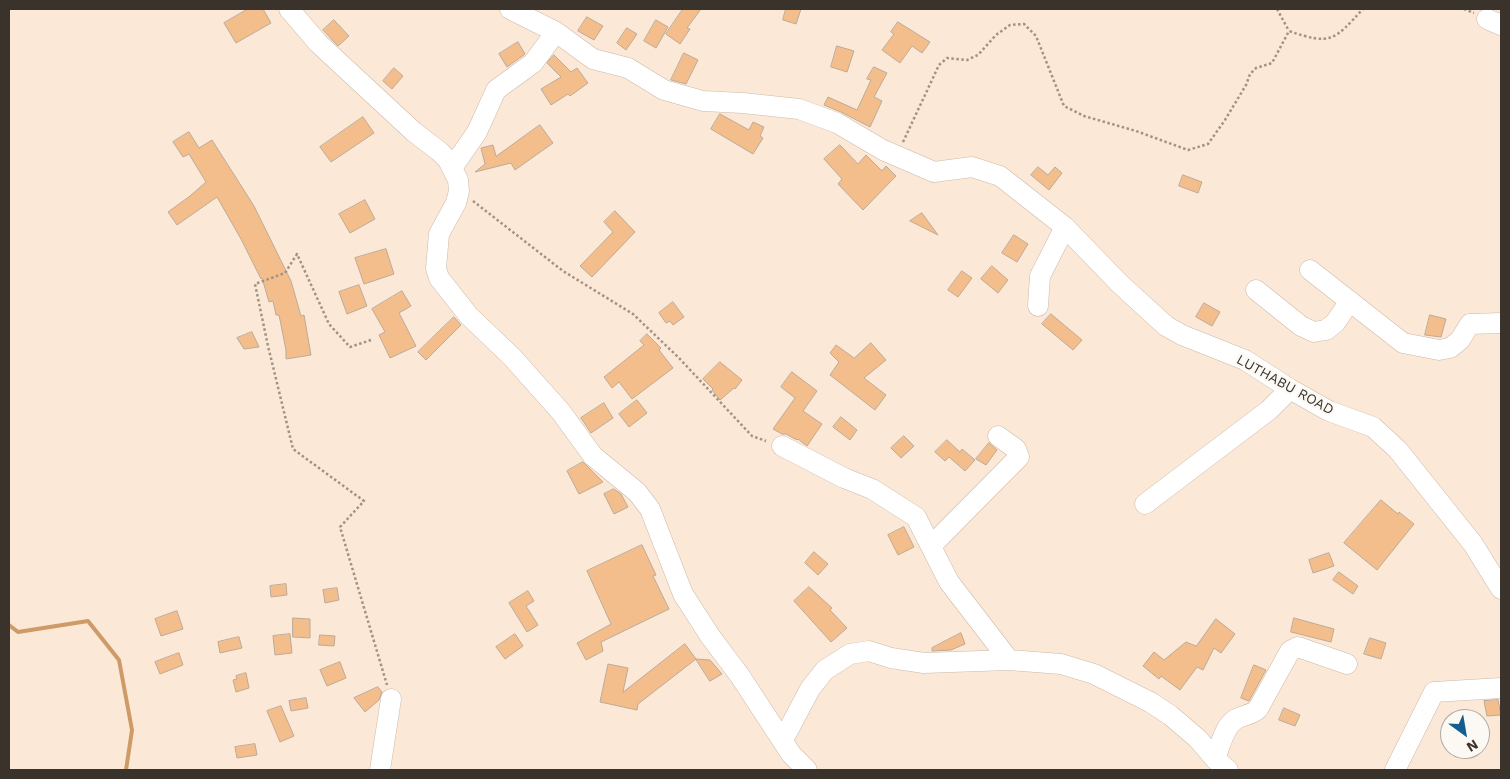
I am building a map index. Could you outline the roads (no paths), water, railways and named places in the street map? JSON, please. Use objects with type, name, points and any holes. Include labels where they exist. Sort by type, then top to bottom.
[{"type":"street","points":[[288,9],[318,43],[414,132],[440,151],[452,168],[458,180],[459,191],[456,203],[439,234],[436,268],[439,278],[469,316],[512,357],[561,412],[593,456],[637,492],[650,509],[683,594],[791,754],[806,770]]},
{"type":"street","points":[[452,168],[477,132],[496,90],[534,63],[556,32],[510,9]]},
{"type":"street","name":"LUTHABU ROAD","points":[[556,32],[592,59],[628,68],[664,90],[703,101],[799,109],[837,123],[883,150],[934,172],[972,167],[1000,176],[1065,227],[1119,283],[1166,326],[1182,335],[1245,360],[1290,389],[1329,410],[1373,427],[1398,450],[1473,544],[1501,589]]},
{"type":"street","points":[[1038,306],[1040,276],[1065,227]]},
{"type":"street","points":[[1310,270],[1403,343],[1439,350],[1450,348],[1460,340],[1470,324],[1501,323]]},
{"type":"street","points":[[1256,290],[1301,326],[1314,332],[1326,330],[1335,323],[1350,302]]},
{"type":"street","points":[[1145,504],[1269,410],[1290,389]]},
{"type":"street","points":[[932,545],[1019,457],[1018,451],[998,436]]},
{"type":"street","points":[[782,446],[844,478],[872,489],[916,517],[932,545],[949,582],[1009,660]]},
{"type":"street","points":[[1221,764],[1230,723],[1254,713],[1258,709],[1290,651],[1298,647],[1346,664]]},
{"type":"street","points":[[782,740],[810,689],[825,670],[850,654],[869,651],[891,658],[924,663],[1009,660],[1060,664],[1094,674],[1150,702],[1170,715],[1198,739],[1221,764]]},
{"type":"street","points":[[1395,770],[1434,692],[1501,688]]},
{"type":"street","points":[[380,770],[391,699]]},
{"type":"waterway","points":[[9,625],[18,632],[88,621],[119,660],[132,730],[126,770]]}]
